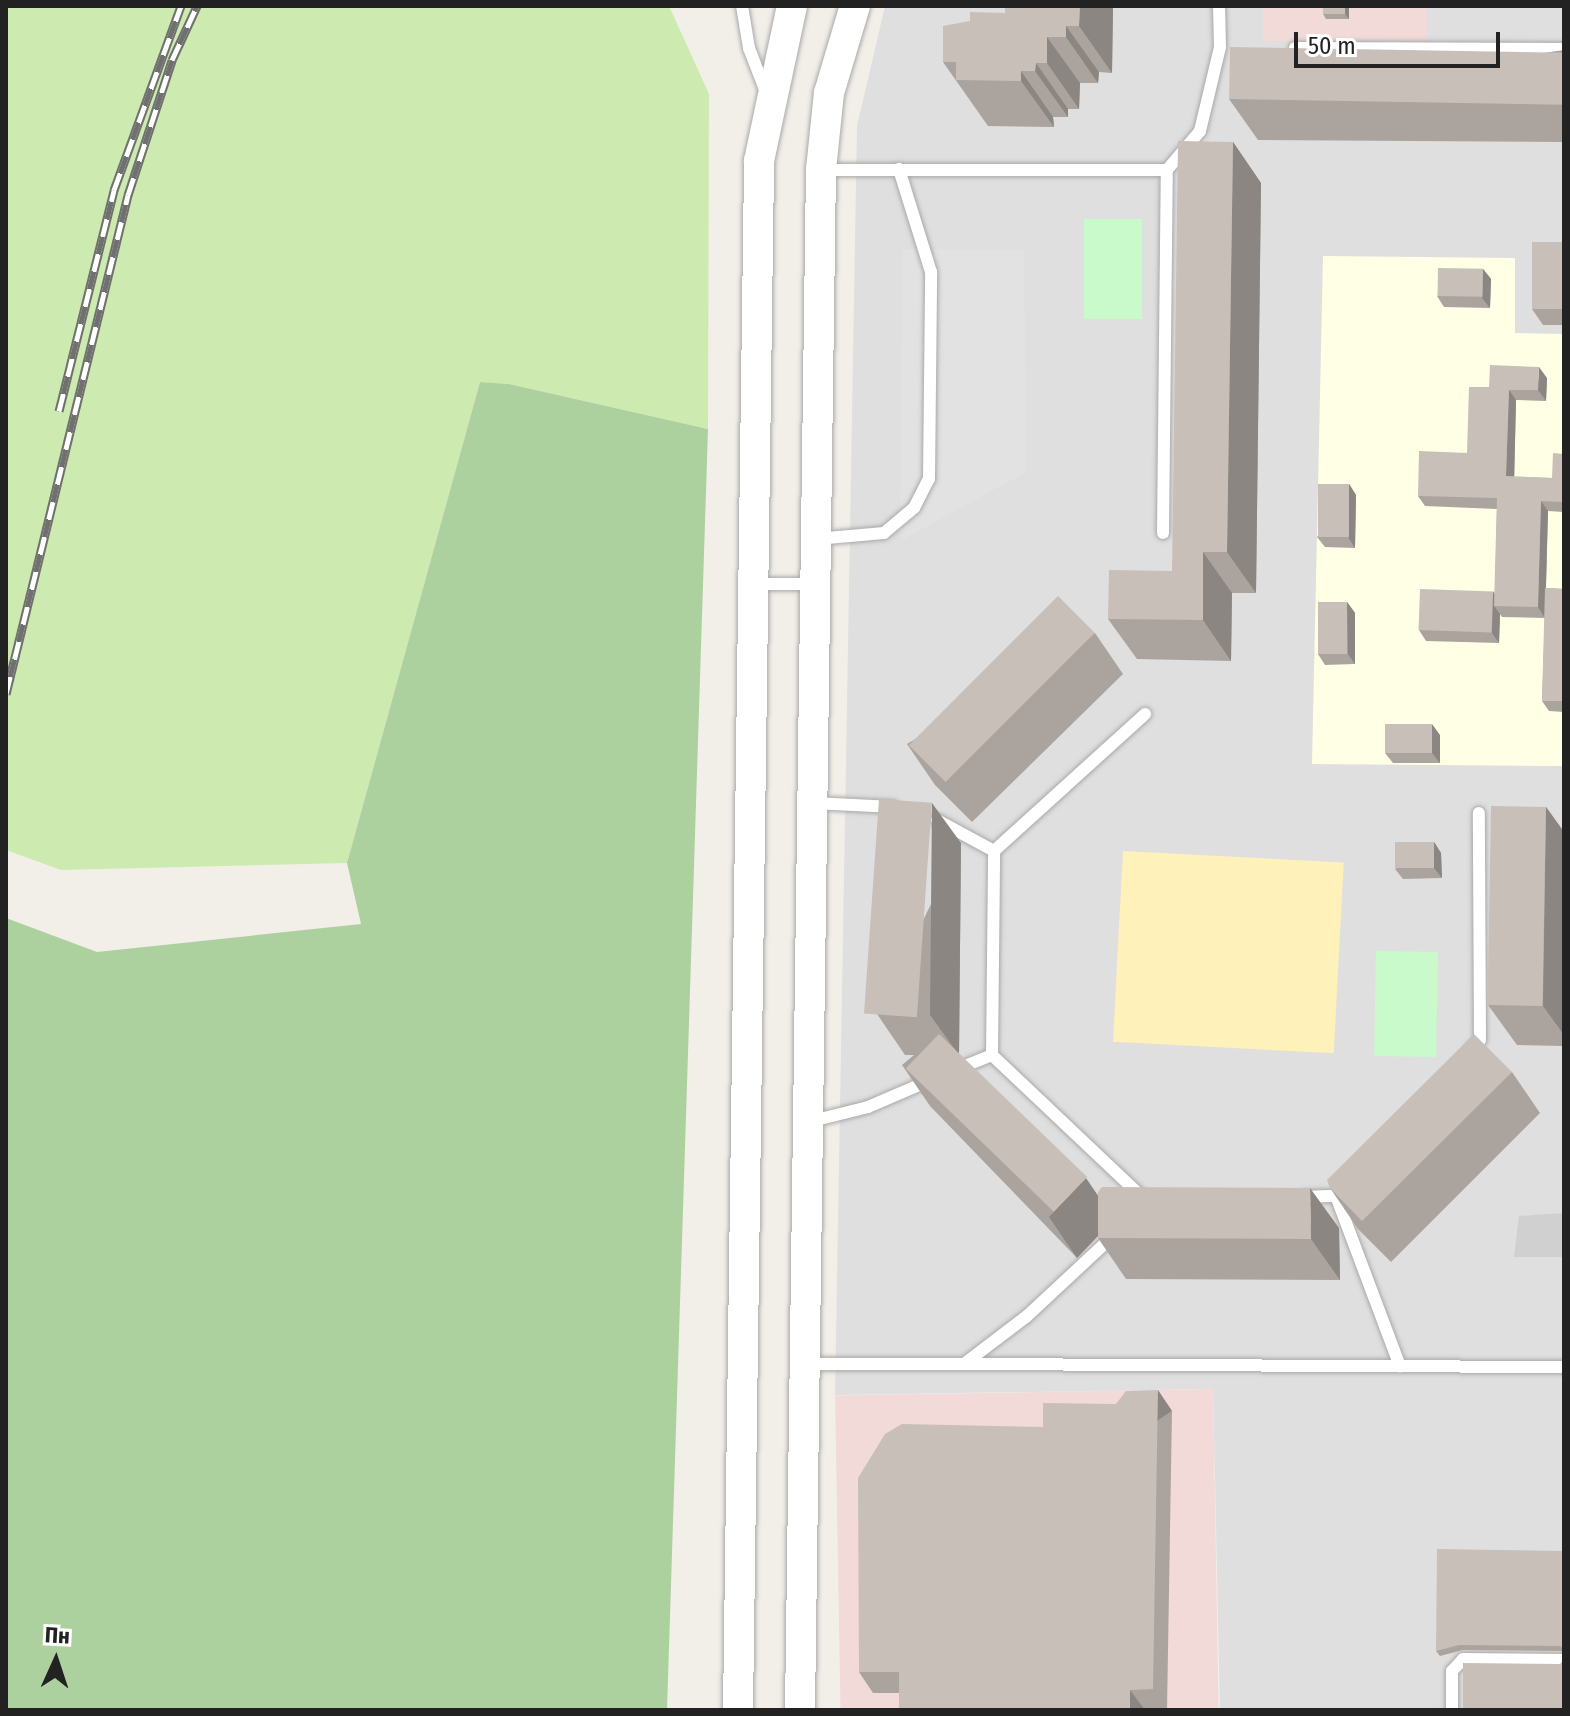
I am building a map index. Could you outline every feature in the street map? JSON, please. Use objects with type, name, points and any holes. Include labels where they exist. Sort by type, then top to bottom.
[{"type":"street","points":[[738,1710],[759,161],[768,99],[792,6]]},
{"type":"street","points":[[800,1710],[809,803],[821,170],[829,93],[855,6]]},
{"type":"lane","points":[[742,6],[749,48],[768,99]]},
{"type":"lane","points":[[1163,533],[1167,170],[1200,131],[1220,47],[1219,6]]},
{"type":"lane","points":[[1220,47],[1235,48]]},
{"type":"lane","points":[[1281,48],[1564,49]]},
{"type":"lane","points":[[816,539],[884,533],[914,508],[929,479],[931,272],[899,169]]},
{"type":"lane","points":[[821,170],[1167,170]]},
{"type":"lane","points":[[755,584],[813,584]]},
{"type":"lane","points":[[1145,714],[994,851],[992,1055],[1142,1198],[1157,1198]]},
{"type":"lane","points":[[809,803],[915,808]]},
{"type":"lane","points":[[1460,1063],[1480,1040],[1479,813]]},
{"type":"lane","points":[[928,815],[994,851]]},
{"type":"lane","points":[[805,1123],[868,1107],[992,1055]]},
{"type":"lane","points":[[1287,1197],[1336,1196],[1357,1174]]},
{"type":"lane","points":[[1336,1196],[1400,1366]]},
{"type":"lane","points":[[1133,1210],[1142,1198]]},
{"type":"lane","points":[[964,1364],[1093,1257],[1123,1222]]},
{"type":"lane","points":[[803,1364],[1564,1367]]},
{"type":"lane","points":[[1452,1710],[1452,1671],[1463,1659],[1564,1660]]},
{"type":"shaded area","points":[[885,6],[1564,6],[1564,1710],[1220,1710],[1213,1389],[835,1395],[857,126]]},
{"type":"shaded area","points":[[1263,6],[1427,6],[1427,41],[1263,41]]},
{"type":"shaded area","points":[[903,249],[1024,250],[1026,472],[900,541]]},
{"type":"shaded area","points":[[1323,256],[1515,258],[1515,333],[1564,334],[1564,766],[1312,764]]},
{"type":"shaded area","points":[[1564,1213],[1564,1257],[1514,1257],[1519,1216]]},
{"type":"shaded area","points":[[1213,1389],[1219,1710],[841,1710],[835,1396]]},
{"type":"green space","points":[[6,6],[669,6],[709,94],[708,429],[509,384],[480,382],[347,863],[61,870],[6,850]]},
{"type":"green space","points":[[1084,219],[1142,219],[1142,319],[1084,319]]},
{"type":"green space","points":[[480,382],[509,384],[708,429],[667,1710],[6,1710],[6,918],[97,952],[361,924],[347,863]]},
{"type":"green space","points":[[1376,951],[1438,952],[1436,1057],[1374,1056]]},
{"type":"sand","points":[[1123,851],[1344,863],[1334,1053],[1113,1042]]},
{"type":"building","points":[[1005,6],[1080,6],[1079,26],[1066,26],[1066,37],[1047,37],[1047,63],[1036,63],[1035,71],[1021,71],[1021,81],[956,80],[956,62],[943,62],[943,26],[970,21],[970,12],[1005,13]]},
{"type":"building","points":[[1323,6],[1345,6],[1345,14],[1323,14]]},
{"type":"building","points":[[1230,47],[1564,53],[1563,105],[1229,99]]},
{"type":"building","points":[[1178,141],[1233,142],[1227,552],[1203,552],[1203,620],[1108,619],[1109,570],[1172,571]]},
{"type":"building","points":[[1532,242],[1564,242],[1564,309],[1532,309]]},
{"type":"building","points":[[1438,268],[1483,269],[1483,297],[1438,296]]},
{"type":"building","points":[[1490,365],[1539,367],[1538,390],[1509,390],[1506,476],[1552,478],[1553,453],[1564,454],[1564,502],[1541,501],[1538,607],[1494,606],[1497,498],[1418,496],[1419,451],[1467,453],[1469,387],[1489,387]]},
{"type":"building","points":[[1318,484],[1349,484],[1349,537],[1318,537]]},
{"type":"building","points":[[1545,588],[1564,589],[1564,701],[1542,701]]},
{"type":"building","points":[[1420,589],[1493,592],[1492,633],[1419,630]]},
{"type":"building","points":[[1058,596],[1095,633],[946,782],[909,745]]},
{"type":"building","points":[[1318,602],[1347,602],[1347,654],[1318,654]]},
{"type":"building","points":[[1385,724],[1432,724],[1432,753],[1385,753]]},
{"type":"building","points":[[879,799],[932,803],[917,1017],[864,1013]]},
{"type":"building","points":[[1491,806],[1546,807],[1543,1006],[1488,1005]]},
{"type":"building","points":[[1395,842],[1434,842],[1434,868],[1395,868]]},
{"type":"building","points":[[939,1034],[1087,1177],[1054,1212],[906,1069]]},
{"type":"building","points":[[1474,1034],[1512,1072],[1362,1221],[1330,1188],[1327,1180]]},
{"type":"building","points":[[1102,1187],[1310,1188],[1311,1239],[1098,1238],[1098,1192]]},
{"type":"building","points":[[1158,1390],[1153,1689],[1130,1690],[1130,1710],[899,1710],[899,1672],[859,1672],[858,1478],[885,1434],[902,1424],[1043,1427],[1043,1403],[1116,1404],[1126,1391]]},
{"type":"building","points":[[1437,1549],[1564,1551],[1564,1649],[1560,1646],[1459,1645],[1436,1651]]},
{"type":"building","points":[[1564,1660],[1564,1710],[1463,1710],[1463,1663],[1560,1664]]},
{"type":"railway","points":[[59,411],[114,190],[181,6]]},
{"type":"railway","points":[[6,694],[128,195],[172,60],[197,6]]}]
